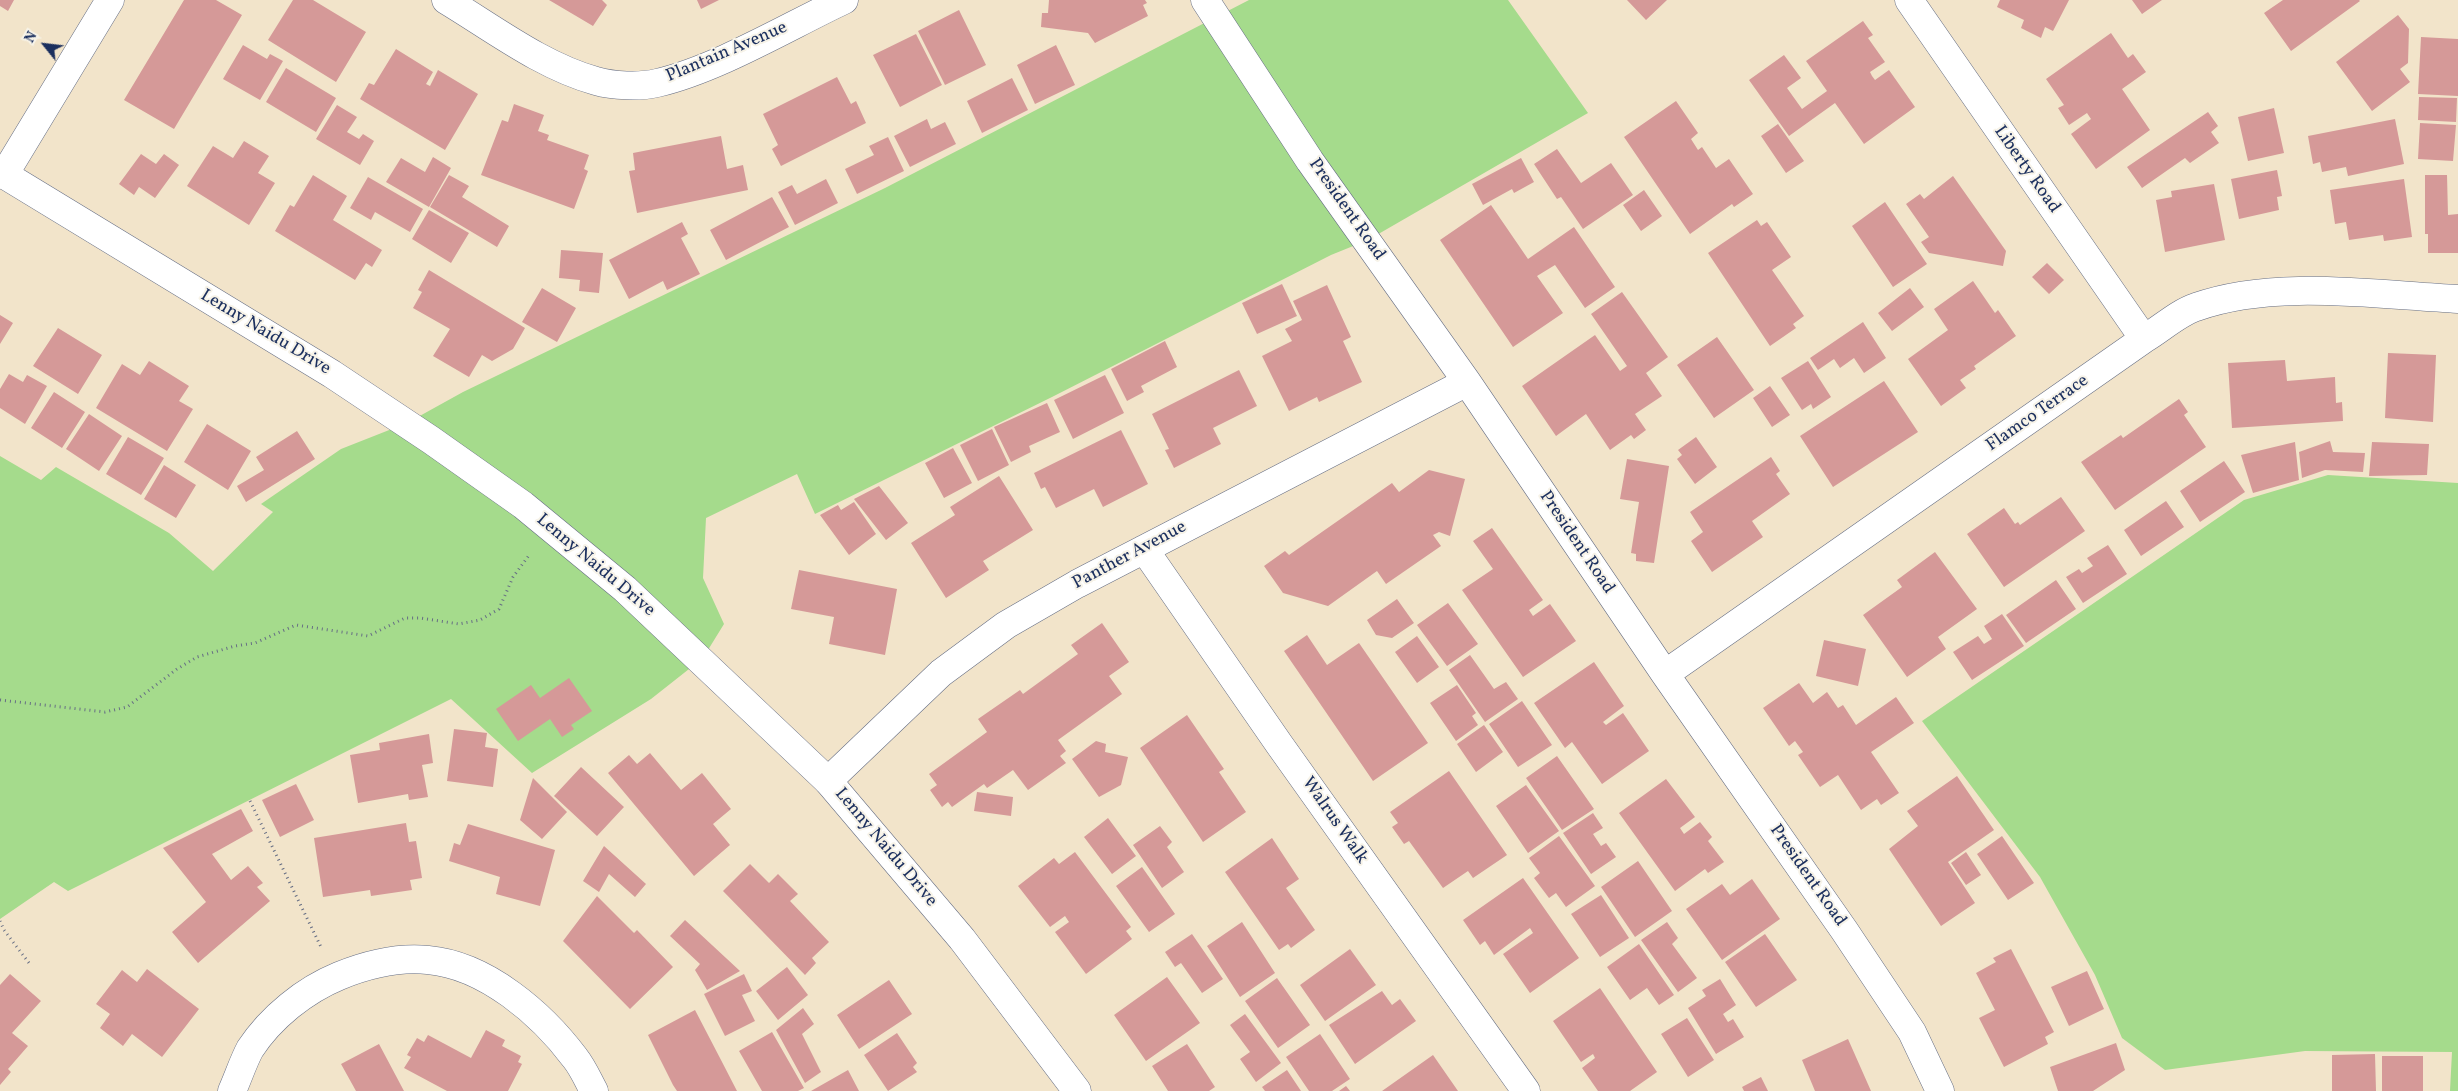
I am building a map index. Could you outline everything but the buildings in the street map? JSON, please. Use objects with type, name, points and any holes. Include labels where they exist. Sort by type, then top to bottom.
[{"type":"street","points":[[2,174],[110,0]]},
{"type":"street","name":"Plantain Avenue","points":[[446,0],[561,68],[598,82],[627,84],[654,84],[683,76],[721,60],[844,0]]},
{"type":"street","name":"President Road","points":[[1205,0],[1310,161],[1467,382],[1665,674],[1844,930],[1912,1032],[1940,1091]]},
{"type":"street","name":"Liberty Road","points":[[1909,0],[2144,339]]},
{"type":"street","name":"Lenny Naidu Drive","points":[[2,174],[332,374],[432,440],[551,528],[625,589],[828,781],[962,939],[1077,1091]]},
{"type":"street","name":"Flamco Terrace","points":[[1665,674],[2144,339],[2195,307],[2241,296],[2303,291],[2458,299]]},
{"type":"street","name":"Panther Avenue","points":[[828,781],[941,673],[979,643],[1014,620],[1144,549],[1467,382]]},
{"type":"street","name":"Walrus Walk","points":[[1144,549],[1526,1091]]},
{"type":"street","points":[[232,1091],[250,1050],[277,1018],[316,986],[367,966],[427,959],[475,973],[508,991],[535,1015],[576,1059],[594,1091]]},
{"type":"path","points":[[0,700],[105,712],[127,707],[177,669],[197,657],[235,646],[256,643],[296,625],[368,636],[405,618],[420,618],[459,624],[480,620],[499,609],[513,577],[551,528]]},
{"type":"path","points":[[250,801],[335,977]]},
{"type":"path","points":[[0,921],[4,930],[29,963]]},
{"type":"green space","points":[[1249,0],[1508,0],[1588,113],[1368,240],[1331,255],[1052,397],[815,514],[797,474],[706,518],[703,578],[724,624],[703,658],[651,699],[532,773],[451,699],[68,891],[54,882],[0,919],[0,456],[41,480],[56,467],[169,533],[213,571],[273,512],[261,504],[341,449],[407,423],[463,392],[885,188]]},
{"type":"green space","points":[[2328,475],[2458,483],[2458,1091],[2450,1091],[2452,1052],[2305,1051],[2165,1070],[2122,1038],[2095,975],[2040,877],[1922,721],[2244,500]]}]
